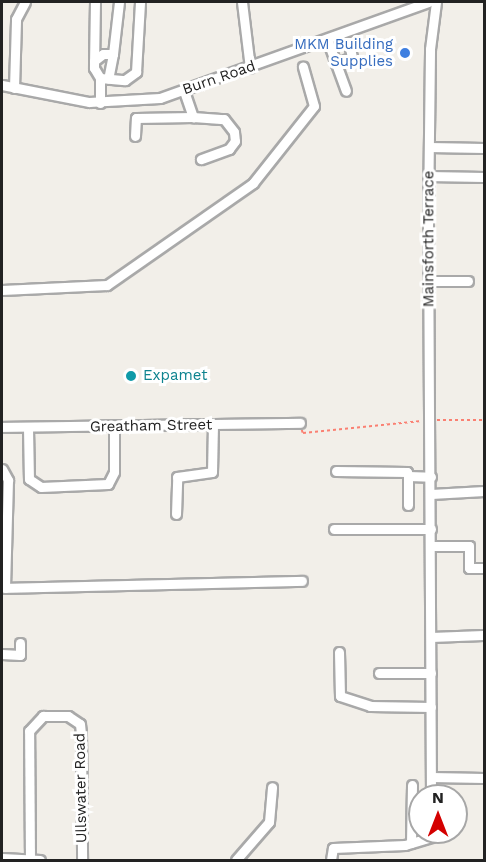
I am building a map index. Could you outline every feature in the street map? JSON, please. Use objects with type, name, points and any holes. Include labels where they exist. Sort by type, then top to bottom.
[{"type":"street","points":[[14,88],[16,19],[25,2]]},
{"type":"street","points":[[95,2],[94,61],[104,78]]},
{"type":"street","points":[[100,103],[104,78],[113,54],[119,2]]},
{"type":"street","points":[[104,78],[125,80],[136,72],[140,2]]},
{"type":"street","points":[[242,2],[250,68]]},
{"type":"street","name":"Burn Road","points":[[2,85],[100,103],[140,102],[184,91],[428,2]]},
{"type":"street","name":"Mainsforth Terrace","points":[[431,784],[428,176],[430,49],[436,2]]},
{"type":"street","points":[[327,39],[346,91]]},
{"type":"street","points":[[336,64],[352,57],[349,44]]},
{"type":"street","points":[[94,61],[103,54],[113,54]]},
{"type":"street","points":[[2,291],[107,285],[253,183],[314,106],[303,67]]},
{"type":"street","points":[[184,91],[193,117]]},
{"type":"street","points":[[135,136],[136,118],[224,119],[234,132],[235,141],[229,149],[201,159]]},
{"type":"street","points":[[429,147],[484,148]]},
{"type":"street","points":[[428,176],[484,177]]},
{"type":"street","points":[[429,281],[468,281]]},
{"type":"street","name":"Greatham Street","points":[[2,427],[300,423]]},
{"type":"street","points":[[176,514],[177,477],[213,472],[213,425]]},
{"type":"street","points":[[28,428],[28,479],[41,487],[108,484],[114,472],[114,427]]},
{"type":"street","points":[[2,469],[8,480],[5,588],[302,581]]},
{"type":"street","points":[[336,471],[407,472],[408,505]]},
{"type":"street","points":[[408,477],[431,477]]},
{"type":"street","points":[[431,494],[484,491]]},
{"type":"street","points":[[334,529],[431,529]]},
{"type":"street","points":[[431,546],[469,546],[470,568],[484,568]]},
{"type":"street","points":[[431,637],[483,634]]},
{"type":"street","points":[[2,654],[21,654],[20,643]]},
{"type":"street","points":[[339,652],[340,696],[370,706],[431,707]]},
{"type":"street","points":[[379,673],[431,673]]},
{"type":"street","name":"Ullswater Road","points":[[30,860],[29,731],[43,716],[68,716],[80,724],[81,734],[82,861]]},
{"type":"street","points":[[431,777],[484,778]]},
{"type":"street","points":[[236,861],[269,822],[272,787]]},
{"type":"street","points":[[331,861],[333,848],[408,843]]},
{"type":"street","points":[[5,859],[40,861]]},
{"type":"path","points":[[300,423],[303,434],[430,420],[484,420]]},
{"type":"place","name":"MKM Building Supplies","points":[[405,53]]},
{"type":"place","name":"Expamet","points":[[131,376]]}]
